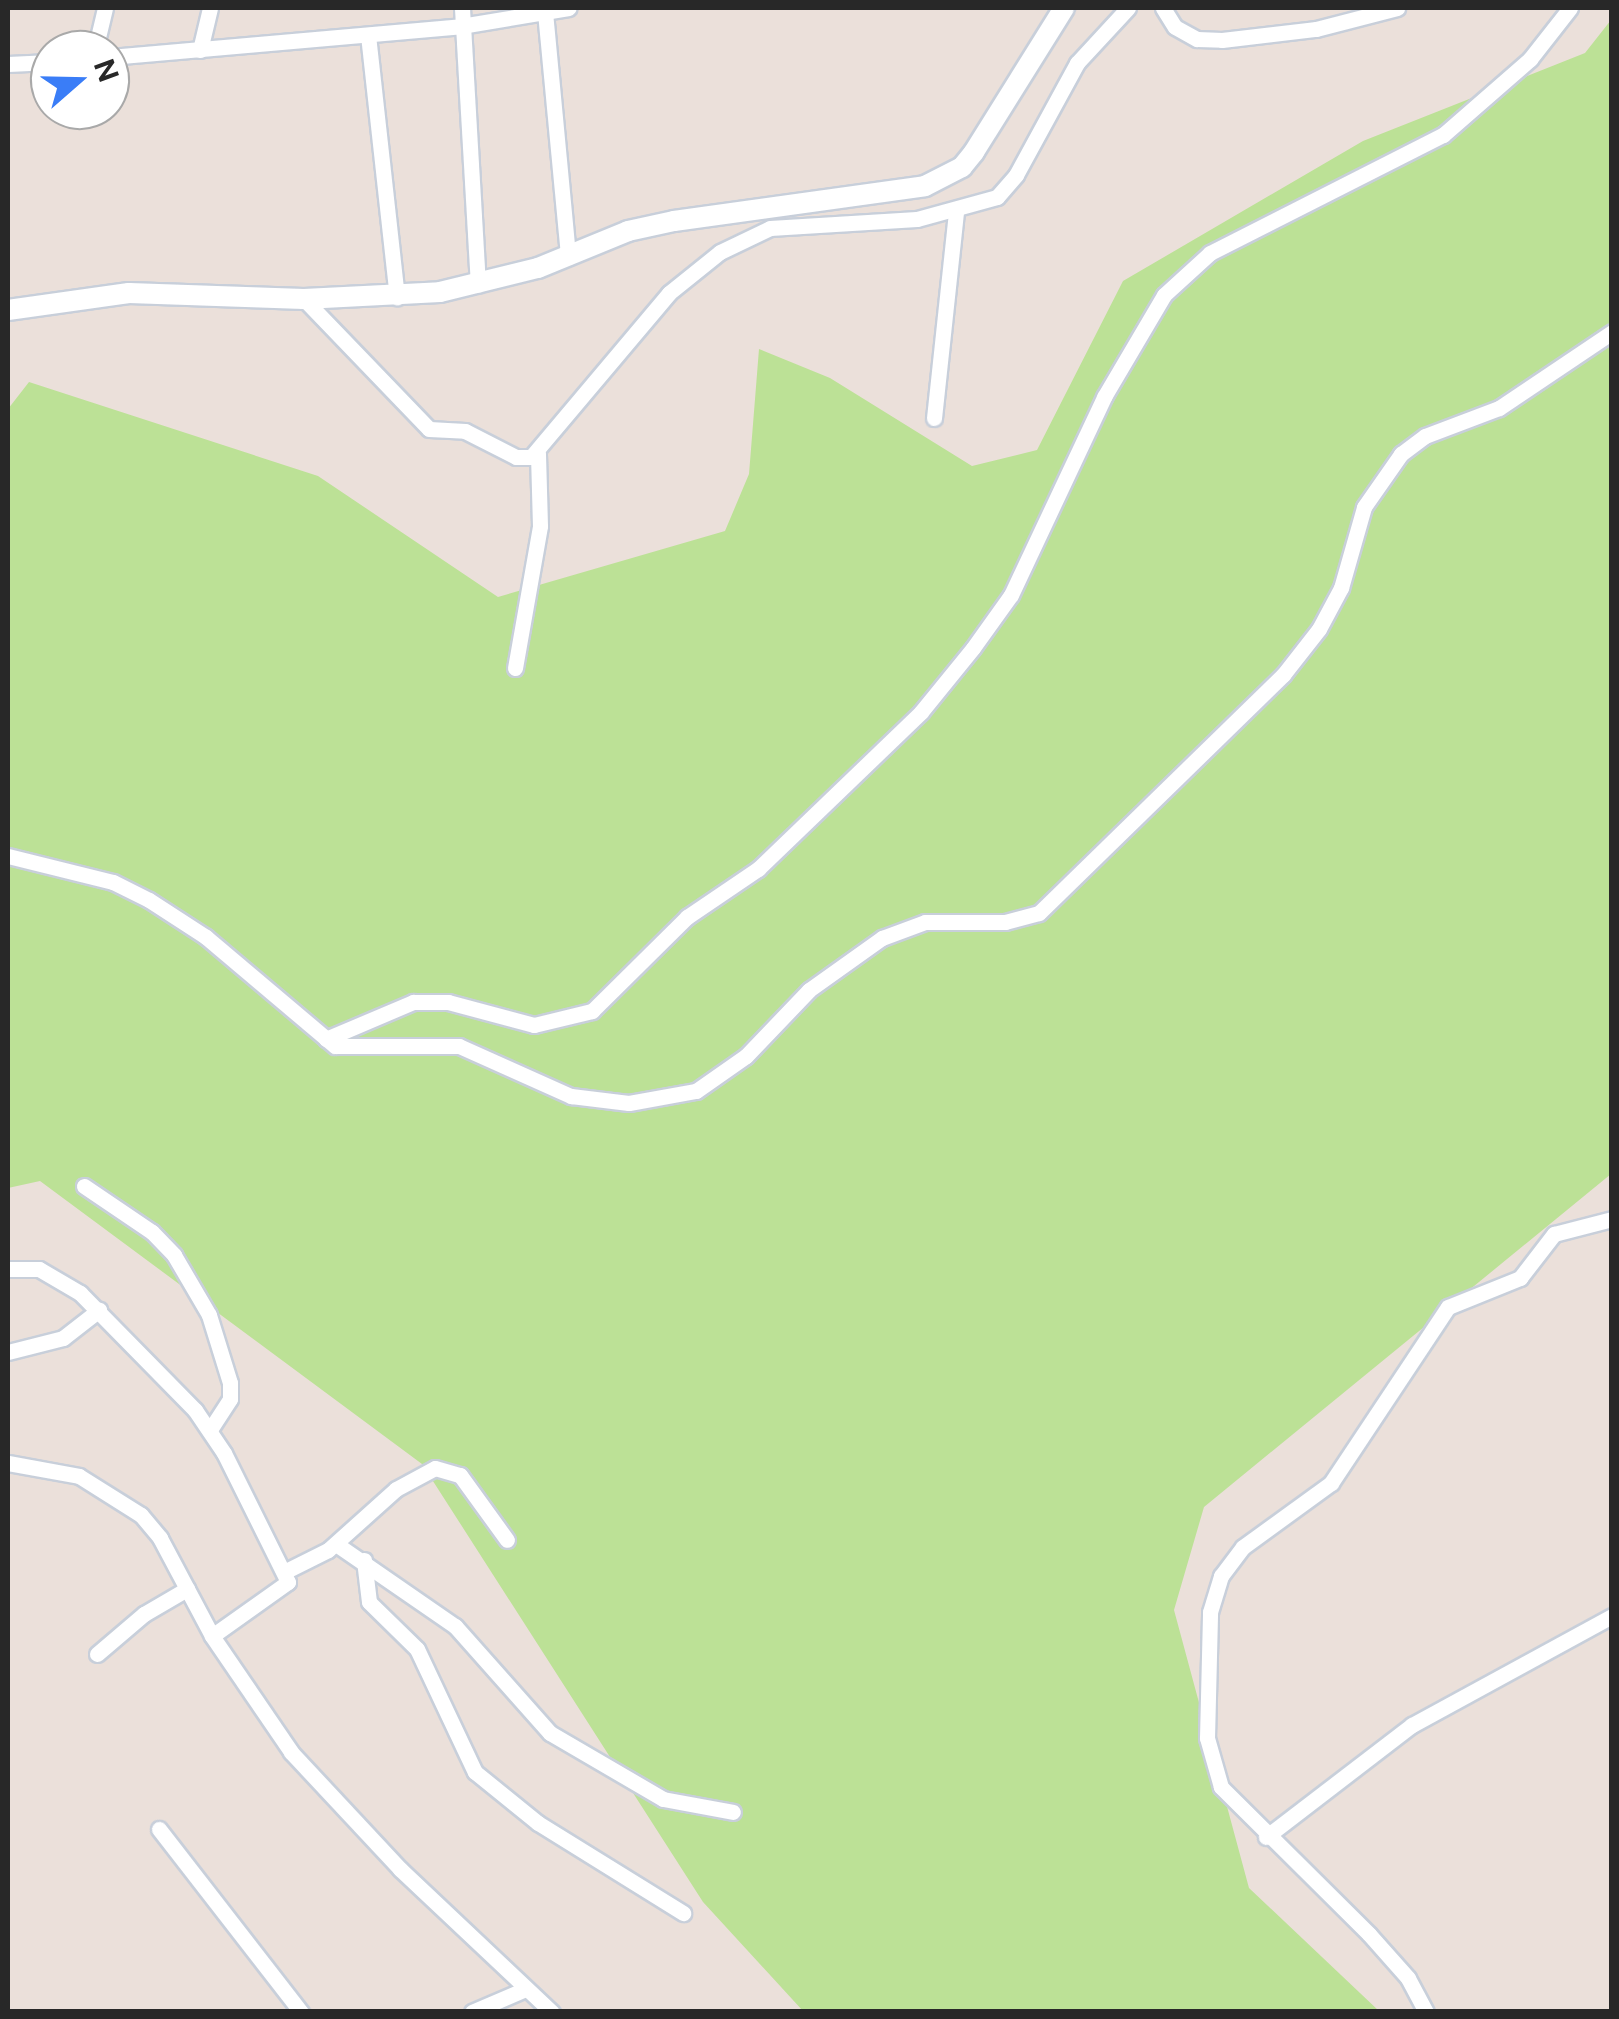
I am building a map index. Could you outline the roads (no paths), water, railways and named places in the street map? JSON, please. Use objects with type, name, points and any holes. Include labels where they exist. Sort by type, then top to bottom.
[{"type":"street","points":[[200,50],[210,8]]},
{"type":"street","points":[[462,8],[478,285]]},
{"type":"street","points":[[130,55],[461,26],[568,8]]},
{"type":"street","points":[[8,310],[129,293],[304,299],[397,297],[478,285],[568,257],[628,231],[674,220],[885,195],[946,178],[974,152],[1064,8]]},
{"type":"street","points":[[304,299],[429,429],[465,430],[516,457],[538,453],[669,293],[720,252],[770,228],[956,212],[980,206],[1008,186],[1077,63],[1128,8]]},
{"type":"street","points":[[1163,8],[1175,27],[1197,39],[1222,40],[1316,29],[1396,8]]},
{"type":"street","points":[[326,1040],[397,1006],[427,1000],[534,1025],[592,1011],[687,916],[758,869],[921,712],[973,648],[1011,595],[1104,397],[1164,295],[1210,253],[1443,134],[1530,59],[1570,8]]},
{"type":"street","points":[[545,12],[568,257]]},
{"type":"street","points":[[368,35],[397,297]]},
{"type":"street","points":[[934,418],[956,212]]},
{"type":"street","points":[[8,856],[113,882],[149,900],[220,948],[326,1040],[350,1050],[459,1046],[570,1096],[630,1103],[678,1096],[711,1083],[810,990],[882,938],[925,922],[1004,922],[1040,913],[1282,674],[1319,630],[1341,588],[1364,507],[1401,454],[1425,436],[1499,408],[1612,332]]},
{"type":"street","points":[[515,668],[540,526],[538,453]]},
{"type":"street","points":[[84,1186],[152,1232],[174,1255],[209,1315],[230,1383],[230,1400],[210,1430]]},
{"type":"street","points":[[1426,2012],[1408,1978],[1369,1934],[1266,1837],[1221,1787],[1208,1738],[1210,1612],[1230,1561],[1266,1527],[1331,1483],[1448,1306],[1520,1278],[1554,1234],[1612,1218]]},
{"type":"street","points":[[8,1269],[39,1269],[99,1310],[210,1430],[286,1571],[284,1589],[212,1636]]},
{"type":"street","points":[[8,1352],[63,1338],[99,1310]]},
{"type":"street","points":[[8,1463],[79,1476],[117,1495],[160,1538],[212,1636],[291,1752],[522,1990],[552,2012]]},
{"type":"street","points":[[286,1571],[336,1544],[396,1490],[435,1468],[460,1475],[507,1540]]},
{"type":"street","points":[[336,1544],[455,1626],[550,1733],[676,1804],[733,1812]]},
{"type":"street","points":[[364,1560],[369,1602],[424,1659],[475,1772],[538,1823],[683,1913]]},
{"type":"street","points":[[97,1654],[144,1614],[188,1588]]},
{"type":"street","points":[[1266,1837],[1412,1725],[1612,1616]]},
{"type":"street","points":[[159,1829],[301,2012]]},
{"type":"street","points":[[472,2012],[522,1990]]}]
